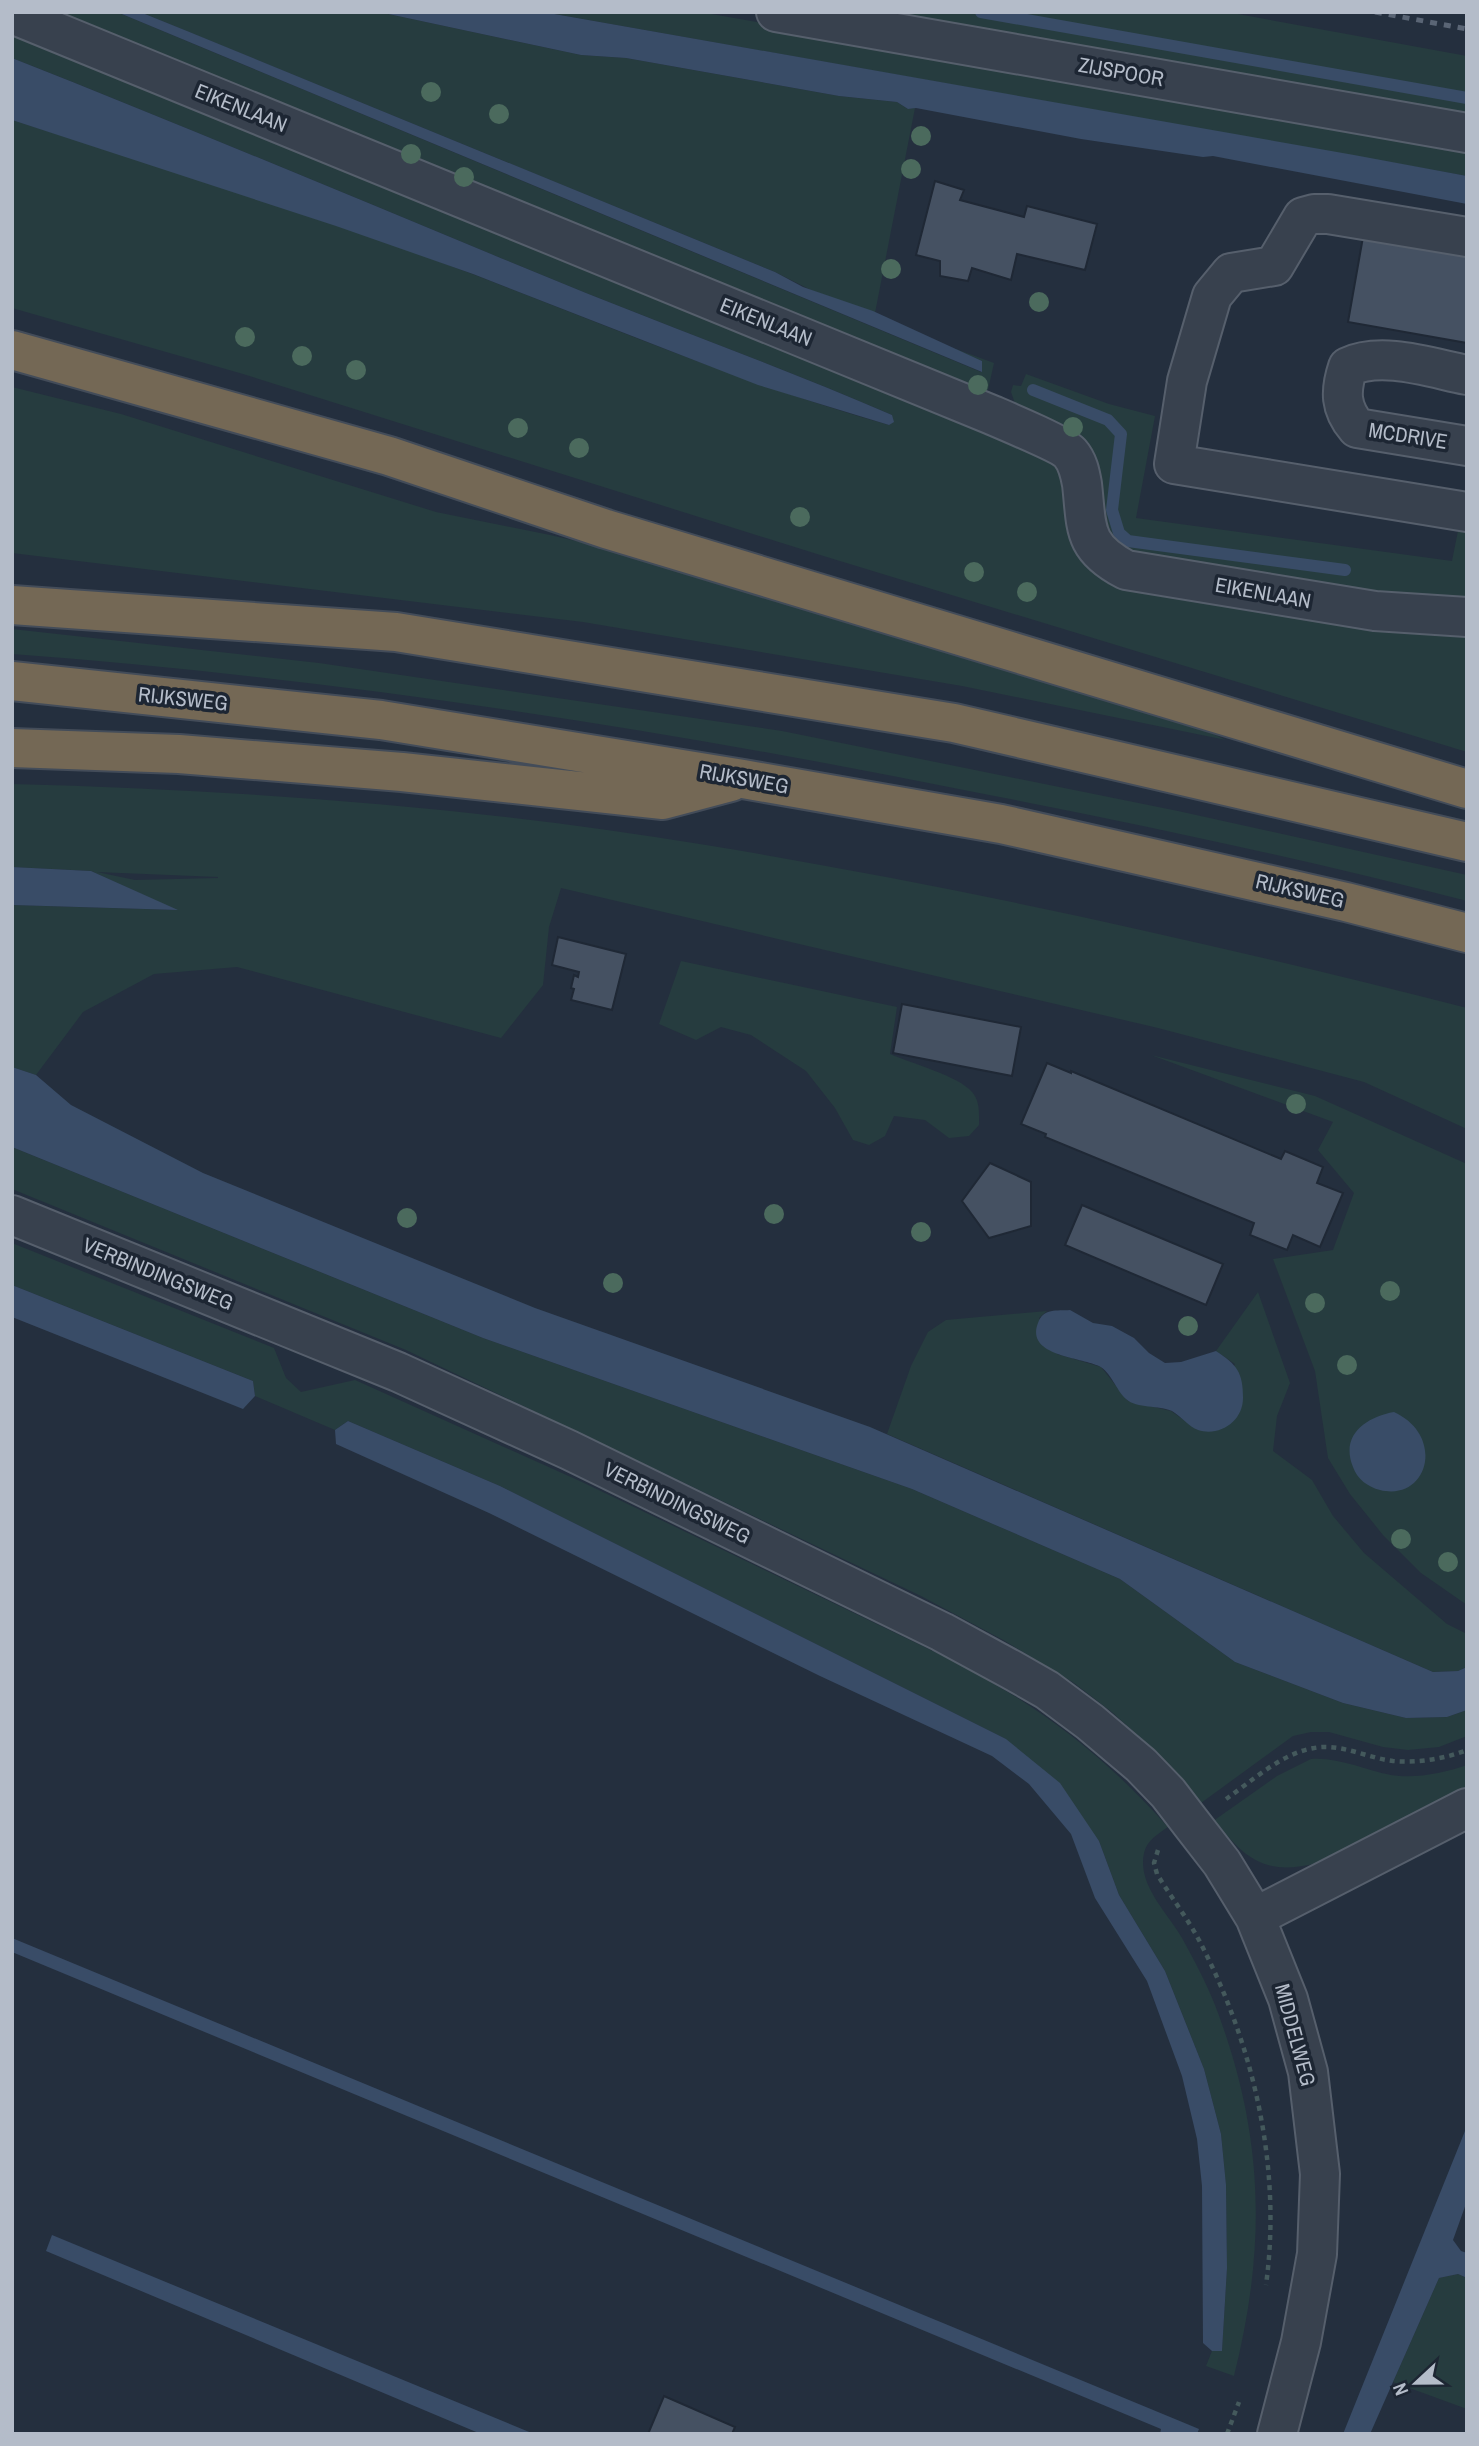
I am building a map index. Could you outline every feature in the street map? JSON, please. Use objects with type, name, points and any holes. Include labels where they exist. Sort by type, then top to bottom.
[{"type":"highway","points":[[12,350],[389,456],[606,529],[1467,789]]},
{"type":"highway","points":[[12,605],[396,632],[954,723],[1467,842]]},
{"type":"highway","name":"RIJKSWEG","points":[[12,681],[381,720],[743,779],[1002,824],[1346,902],[1467,933]]},
{"type":"highway","points":[[12,748],[234,758],[402,772],[663,800],[743,779]]},
{"type":"street","name":"ZIJSPOOR","points":[[776,12],[1467,133]]},
{"type":"street","name":"EIKENLAAN","points":[[12,14],[992,415],[1069,452],[1080,470],[1088,534],[1093,546],[1108,561],[1125,570],[1375,611],[1467,617]]},
{"type":"street","points":[[1467,237],[1328,214],[1303,217],[1274,266],[1231,273],[1212,296],[1187,381],[1174,464],[1467,512]]},
{"type":"street","name":"MCDRIVE","points":[[1463,379],[1382,359],[1362,361],[1348,367],[1342,400],[1347,416],[1357,428],[1467,446]]},
{"type":"street","name":"VERBINDINGSWEG","points":[[12,1214],[422,1383],[593,1462],[942,1632],[1012,1670],[1046,1690],[1090,1722],[1141,1765],[1168,1793],[1207,1843],[1255,1917]]},
{"type":"street","points":[[1255,1917],[1467,1808]]},
{"type":"street","name":"MIDDELWEG","points":[[1255,1917],[1287,1998],[1308,2072],[1320,2174],[1317,2253],[1301,2342],[1277,2434]]},
{"type":"green space","points":[[27,12],[117,12],[981,372],[982,361],[953,348],[994,363],[988,390],[969,398]]},
{"type":"green space","points":[[140,12],[379,12],[581,55],[626,58],[839,96],[897,102],[908,109],[915,108],[875,313],[813,291],[775,272]]},
{"type":"green space","points":[[543,12],[700,12],[1467,146],[1467,176]]},
{"type":"green space","points":[[874,12],[1227,12],[1467,56],[1467,115]]},
{"type":"green space","points":[[12,20],[1037,446],[1063,472],[1074,539],[1467,627],[1467,752],[817,554],[243,374],[12,308],[12,120],[360,233],[784,392],[889,425],[892,415],[12,58]]},
{"type":"green space","points":[[1026,374],[1109,404],[1155,416],[1136,518],[1452,561],[1458,531],[1467,533],[1467,602],[1376,597],[1118,552],[1097,518],[1018,412],[1011,392],[1013,385],[1021,386]]},
{"type":"green space","points":[[12,387],[121,414],[436,512],[667,562],[1196,726],[1226,740],[962,686],[583,622],[12,553]]},
{"type":"green space","points":[[12,629],[319,663],[782,731],[1178,811],[1467,875],[1467,901],[1160,829],[735,747],[375,691],[133,664],[12,654]]},
{"type":"green space","points":[[12,784],[360,802],[534,820],[802,861],[1088,918],[1467,1008],[1467,1129],[1364,1082],[1158,1028],[561,888],[549,927],[543,985],[501,1038],[237,967],[154,974],[83,1012],[36,1075],[12,1067],[12,905],[176,910],[91,871],[12,867]],"holes":[[[97,872],[218,877],[135,880]]]},
{"type":"green space","points":[[681,961],[897,1007],[890,1054],[946,1075],[966,1086],[976,1099],[979,1125],[969,1136],[949,1138],[925,1120],[894,1116],[885,1136],[869,1145],[853,1140],[835,1108],[806,1071],[751,1035],[721,1027],[696,1040],[659,1024]]},
{"type":"green space","points":[[1151,1055],[1315,1096],[1467,1164],[1467,1605],[1421,1573],[1383,1535],[1350,1494],[1328,1458],[1315,1371],[1273,1259],[1333,1250],[1354,1193],[1318,1150],[1333,1122]]},
{"type":"green space","points":[[12,1147],[483,1338],[912,1489],[1120,1579],[1235,1662],[1343,1703],[1406,1718],[1447,1717],[1467,1710],[1467,1736],[1439,1747],[1408,1750],[1383,1747],[1329,1732],[1293,1736],[1201,1803],[1157,1753],[1113,1713],[1074,1683],[1005,1641],[921,1596],[406,1350],[12,1189]]},
{"type":"green space","points":[[12,1243],[274,1348],[286,1378],[301,1392],[355,1380],[582,1482],[971,1671],[1033,1708],[1115,1773],[1168,1827],[1145,1848],[1145,1876],[1208,1988],[1231,2052],[1243,2098],[1255,2189],[1255,2234],[1252,2280],[1234,2376],[1206,2366],[1212,2351],[1222,2350],[1227,2268],[1226,2186],[1221,2134],[1204,2069],[1165,1971],[1119,1895],[1099,1841],[1006,1739],[500,1486],[348,1421],[335,1430],[255,1396],[253,1381],[12,1285]]},
{"type":"green space","points":[[1258,1292],[1290,1383],[1277,1416],[1273,1451],[1312,1480],[1333,1516],[1364,1553],[1447,1624],[1467,1634],[1467,1667],[1458,1671],[1433,1672],[887,1434],[911,1366],[928,1332],[946,1320],[1047,1311],[1039,1318],[1057,1354],[1101,1367],[1128,1401],[1171,1411],[1198,1430],[1235,1364],[1216,1351]]},
{"type":"green space","points":[[1311,1759],[1332,1760],[1400,1776],[1429,1774],[1467,1765],[1467,1786],[1317,1863],[1284,1867],[1259,1862],[1247,1855],[1226,1835],[1216,1819],[1277,1776]]},
{"type":"green space","points":[[1458,2274],[1467,2278],[1467,2409],[1393,2382],[1439,2278]]},
{"type":"water","points":[[117,12],[140,12],[775,272],[803,287],[873,311],[982,361],[982,372]]},
{"type":"water","points":[[379,12],[543,12],[1354,155],[1467,176],[1467,204],[1213,156],[1203,157],[1081,139],[916,108],[908,109],[897,102],[839,96],[626,58],[581,55]]},
{"type":"water","points":[[12,58],[586,293],[854,399],[892,415],[894,422],[889,425],[758,385],[473,274],[336,226],[12,120]]},
{"type":"water","points":[[12,867],[91,871],[178,910],[12,905]]},
{"type":"water","points":[[12,1067],[36,1075],[71,1105],[203,1173],[535,1308],[870,1427],[1433,1672],[1458,1671],[1467,1667],[1467,1710],[1447,1717],[1406,1718],[1343,1703],[1235,1662],[1120,1579],[912,1489],[483,1338],[12,1147]]},
{"type":"water","points":[[12,1285],[253,1381],[255,1396],[243,1409],[12,1317]]},
{"type":"water","points":[[1070,1310],[1093,1323],[1112,1326],[1134,1338],[1149,1353],[1165,1363],[1181,1362],[1216,1351],[1234,1365],[1240,1375],[1243,1398],[1239,1414],[1222,1429],[1206,1432],[1195,1429],[1172,1411],[1142,1406],[1126,1399],[1107,1372],[1099,1366],[1047,1349],[1040,1342],[1036,1334],[1040,1318],[1051,1311]]},
{"type":"water","points":[[1394,1412],[1410,1423],[1420,1436],[1425,1450],[1424,1464],[1419,1477],[1410,1486],[1397,1491],[1380,1490],[1367,1485],[1357,1475],[1350,1456],[1350,1446],[1358,1429],[1365,1423]]},
{"type":"water","points":[[348,1421],[500,1486],[1006,1739],[1060,1783],[1099,1841],[1119,1895],[1165,1971],[1204,2069],[1221,2134],[1226,2185],[1227,2268],[1222,2351],[1212,2351],[1203,2343],[1202,2186],[1197,2139],[1182,2076],[1147,1981],[1095,1898],[1071,1834],[1029,1784],[992,1756],[820,1676],[489,1513],[336,1444],[335,1430]]},
{"type":"water","points":[[12,1938],[1199,2429],[1197,2434],[1160,2434],[1161,2429],[12,1952]]},
{"type":"water","points":[[1467,2126],[1467,2201],[1453,2240],[1461,2251],[1467,2253],[1467,2278],[1458,2274],[1439,2278],[1370,2434],[1343,2434]]},
{"type":"water","points":[[52,2235],[534,2434],[481,2434],[46,2251]]},
{"type":"building","points":[[935,181],[964,190],[960,200],[1024,217],[1027,206],[1097,224],[1085,270],[1017,254],[1011,280],[972,268],[968,281],[940,276],[940,261],[916,255]]},
{"type":"building","points":[[1363,237],[1467,253],[1467,343],[1348,322]]},
{"type":"building","points":[[558,937],[626,954],[612,1010],[571,1000],[574,975],[578,977],[579,972],[552,965]]},
{"type":"building","points":[[902,1004],[1021,1027],[1012,1076],[893,1053]]},
{"type":"building","points":[[1047,1063],[1281,1159],[1285,1151],[1323,1167],[1317,1183],[1343,1193],[1320,1247],[1293,1235],[1287,1250],[1250,1235],[1254,1223],[1045,1137],[1046,1134],[1021,1124]]},
{"type":"building","points":[[990,1163],[1031,1182],[1031,1226],[989,1238],[962,1201]]},
{"type":"building","points":[[1082,1205],[1223,1264],[1206,1305],[1065,1245]]},
{"type":"building","points":[[664,2396],[735,2427],[732,2434],[648,2434]]},
{"type":"waterway","points":[[981,12],[1467,98]]},
{"type":"waterway","points":[[1033,390],[1108,420],[1121,434],[1112,510],[1119,533],[1128,541],[1345,570]]},
{"type":"railway","points":[[1375,12],[1467,29]]}]
